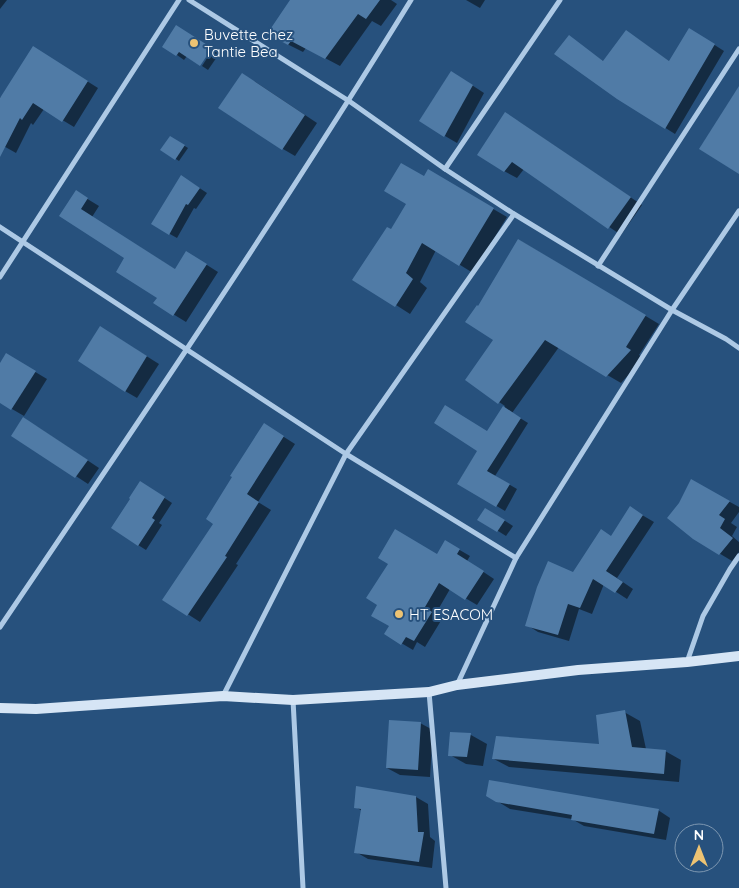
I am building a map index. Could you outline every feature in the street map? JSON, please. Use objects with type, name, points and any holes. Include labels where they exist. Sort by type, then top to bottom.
[{"type":"street","points":[[0,277],[179,0]]},
{"type":"street","points":[[190,0],[349,100],[445,169],[514,214],[598,266],[739,348]]},
{"type":"street","points":[[0,628],[187,350],[349,100],[411,0]]},
{"type":"street","points":[[445,169],[560,0]]},
{"type":"street","points":[[598,266],[739,50]]},
{"type":"street","points":[[456,685],[516,558],[672,310],[739,212]]},
{"type":"street","points":[[223,696],[346,454],[514,214]]},
{"type":"street","points":[[0,227],[346,454],[516,558]]},
{"type":"street","points":[[687,662],[704,616],[739,556]]},
{"type":"street","points":[[0,708],[36,709],[223,696],[293,700],[429,692],[456,685],[578,670],[739,656]]},
{"type":"street","points":[[429,692],[446,888]]},
{"type":"street","points":[[293,700],[303,888]]},
{"type":"building","points":[[290,0],[380,0],[366,19],[358,14],[325,59],[291,41],[288,45],[267,34]]},
{"type":"building","points":[[176,25],[212,48],[200,66],[179,52],[176,56],[162,47]]},
{"type":"building","points":[[689,28],[715,44],[665,129],[617,99],[554,54],[569,35],[603,61],[626,30],[669,61]]},
{"type":"building","points":[[33,46],[88,81],[62,122],[33,103],[22,120],[20,118],[0,157],[0,98]]},
{"type":"building","points":[[451,71],[473,85],[444,137],[419,121]]},
{"type":"building","points":[[242,73],[305,115],[282,150],[218,108]]},
{"type":"building","points":[[739,86],[739,174],[699,149]]},
{"type":"building","points":[[505,112],[631,197],[608,229],[512,162],[504,172],[477,155]]},
{"type":"building","points":[[170,136],[185,145],[175,160],[160,150]]},
{"type":"building","points":[[401,163],[424,176],[428,169],[494,208],[459,266],[422,243],[406,273],[413,279],[395,307],[352,280],[387,227],[391,229],[406,204],[384,191]]},
{"type":"building","points":[[181,175],[200,188],[188,205],[186,204],[169,235],[151,224]]},
{"type":"building","points":[[76,190],[88,198],[81,209],[175,269],[186,251],[207,264],[173,316],[153,303],[157,298],[116,272],[124,258],[59,216]]},
{"type":"building","points":[[518,239],[646,315],[626,347],[631,350],[606,377],[545,340],[498,404],[465,380],[493,340],[465,322],[478,306]]},
{"type":"building","points":[[100,326],[147,356],[125,392],[78,361]]},
{"type":"building","points":[[6,353],[36,371],[11,410],[0,403],[0,363]]},
{"type":"building","points":[[445,405],[487,431],[503,406],[521,418],[487,471],[510,484],[496,507],[457,484],[477,451],[434,423]]},
{"type":"building","points":[[23,417],[88,460],[75,478],[11,436]]},
{"type":"building","points":[[264,423],[284,436],[247,494],[259,502],[225,556],[227,557],[187,616],[162,600],[213,524],[206,519],[232,477],[230,476]]},
{"type":"building","points":[[691,479],[730,501],[719,515],[725,519],[720,528],[733,538],[719,555],[693,539],[667,518],[679,503]]},
{"type":"building","points":[[140,481],[165,497],[152,518],[155,520],[138,546],[111,528]]},
{"type":"building","points":[[630,506],[643,515],[606,571],[623,582],[615,593],[593,579],[580,608],[568,604],[558,635],[525,626],[537,587],[548,561],[573,572],[601,529],[611,536]]},
{"type":"building","points":[[485,508],[505,520],[497,532],[477,520]]},
{"type":"building","points":[[395,529],[437,554],[445,540],[460,549],[457,554],[484,571],[465,600],[439,583],[425,607],[432,612],[414,641],[406,637],[401,645],[384,634],[389,626],[371,616],[377,605],[366,598],[388,564],[378,558]]},
{"type":"building","points":[[625,710],[632,747],[666,750],[664,774],[492,759],[496,736],[599,744],[596,715]]},
{"type":"building","points":[[389,720],[421,722],[418,770],[386,768]]},
{"type":"building","points":[[450,732],[471,733],[467,757],[448,756]]},
{"type":"building","points":[[489,780],[659,809],[654,834],[571,820],[572,815],[496,802],[486,796]]},
{"type":"building","points":[[356,786],[416,796],[418,832],[424,832],[419,862],[354,853],[361,809],[354,808]]},
{"type":"place","name":"Buvette chez Tantie Bea","points":[[194,43]]},
{"type":"place","name":"HT ESACOM","points":[[399,614]]}]
